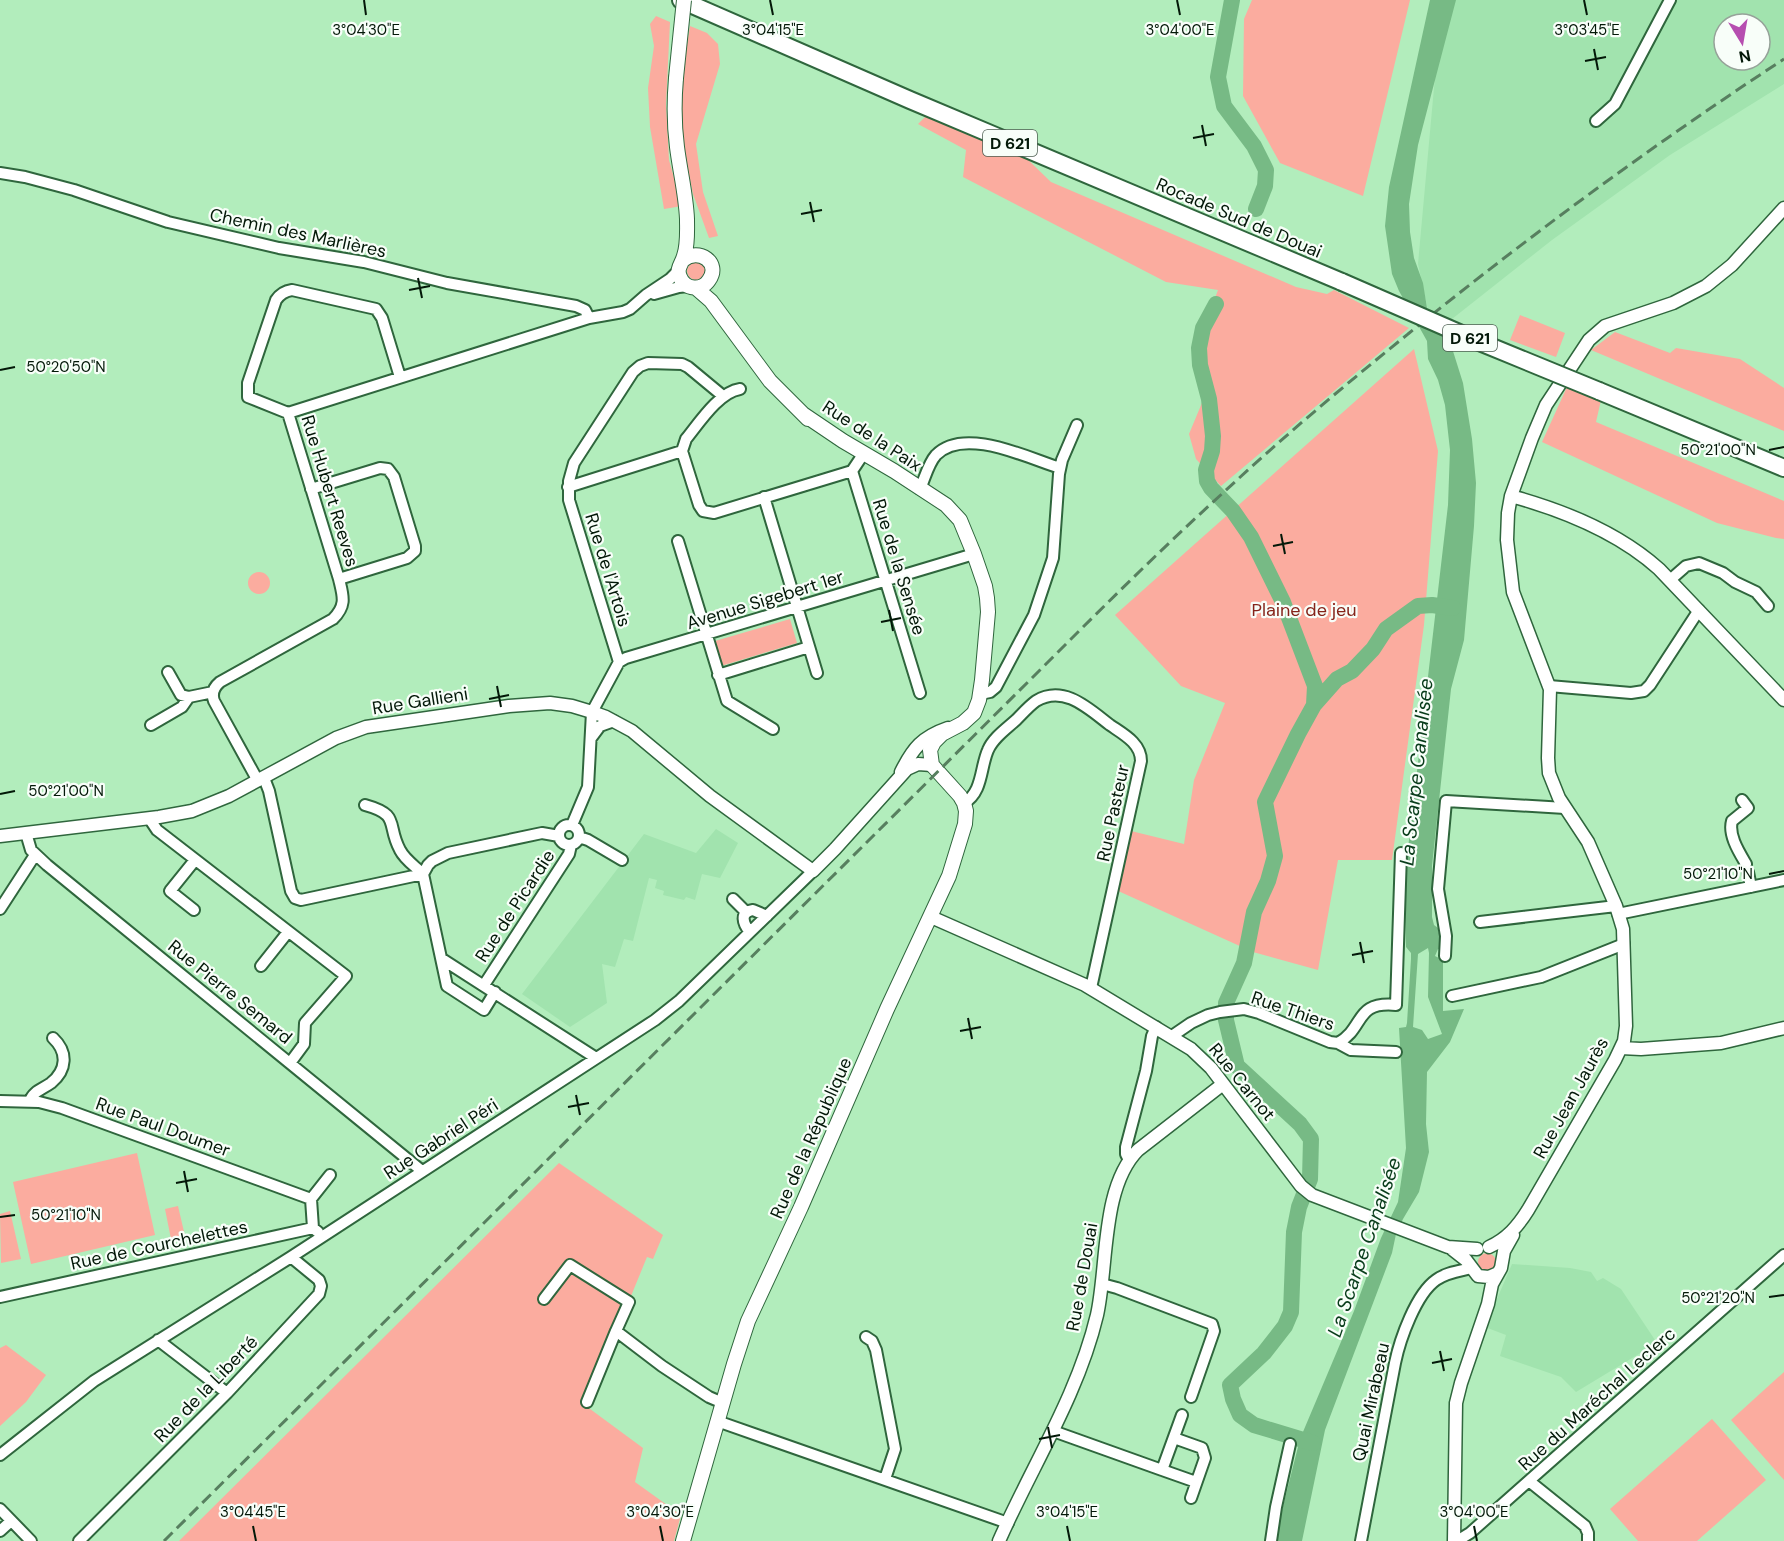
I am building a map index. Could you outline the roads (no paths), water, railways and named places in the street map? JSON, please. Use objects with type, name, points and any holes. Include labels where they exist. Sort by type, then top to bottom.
[{"type":"highway","name":"Rocade Sud de Douai","points":[[682,0],[910,100],[1784,460]]},
{"type":"highway","name":"Rocade Sud de Douai","points":[[699,0],[1343,278]]},
{"type":"highway","name":"Rocade Sud de Douai","points":[[1600,386],[1784,468]]},
{"type":"main road","points":[[682,0],[675,128],[686,207],[686,247],[681,265],[681,279],[692,287],[707,284],[712,276],[711,265],[703,256],[695,238],[686,207]]},
{"type":"main road","points":[[681,265],[692,255],[703,256]]},
{"type":"main road","name":"Rue de la Paix","points":[[712,276],[717,296],[733,329]]},
{"type":"main road","name":"Rue de la Paix","points":[[692,287],[706,296],[770,381],[803,414],[835,436],[858,462],[920,489],[946,505],[963,526],[985,586],[988,604],[980,694],[974,713],[934,742],[930,750],[932,765]]},
{"type":"main road","points":[[932,765],[964,803]]},
{"type":"main road","name":"Rue de la République","points":[[683,1541],[741,1341],[887,1009],[949,876],[964,829],[966,816],[964,803]]},
{"type":"street","points":[[1596,121],[1615,104],[1670,0]]},
{"type":"street","name":"Chemin des Marlières","points":[[0,172],[75,190],[168,222],[279,248],[364,262],[447,283],[576,306],[585,310],[589,318]]},
{"type":"street","points":[[1699,610],[1644,691],[1631,693],[1550,686],[1515,602],[1507,540],[1511,496],[1543,412],[1575,358],[1594,335],[1610,324],[1673,303],[1706,286],[1732,265],[1782,213]]},
{"type":"street","name":"Rue Hubert Reeves","points":[[638,303],[670,279],[681,265]]},
{"type":"street","name":"Rue Hubert Reeves","points":[[151,725],[182,707],[189,697],[213,692],[220,682],[333,619],[340,612],[342,593],[339,579],[288,412],[589,318],[623,312],[654,294],[675,288],[692,287]]},
{"type":"street","points":[[288,412],[248,397],[248,383],[276,300],[282,293],[289,291],[376,309],[382,318],[400,377]]},
{"type":"street","points":[[682,451],[568,487],[572,468],[579,454],[633,372],[640,366],[652,363],[685,365],[723,396]]},
{"type":"street","points":[[740,389],[723,396],[686,439],[682,451],[703,511],[714,513],[858,462]]},
{"type":"street","points":[[980,694],[990,692],[996,687],[1039,603],[1054,552],[1060,468],[1077,425]]},
{"type":"street","points":[[920,489],[936,455],[961,444],[990,445],[1060,468]]},
{"type":"street","name":"Rue de la Sensée","points":[[858,462],[885,581],[920,693]]},
{"type":"street","points":[[311,489],[380,468],[388,470],[394,477],[415,550],[407,558],[339,579]]},
{"type":"street","name":"Rue de l'Artois","points":[[568,487],[571,506],[619,662]]},
{"type":"street","points":[[1511,496],[1564,513],[1590,525],[1654,564],[1784,700]]},
{"type":"street","points":[[764,497],[817,673]]},
{"type":"street","points":[[678,542],[725,698],[729,704],[773,729]]},
{"type":"street","name":"Avenue Sigebert 1er","points":[[619,662],[974,554]]},
{"type":"street","points":[[1670,580],[1686,566],[1699,563],[1723,573],[1735,582],[1756,592],[1768,606]]},
{"type":"street","points":[[718,675],[809,647]]},
{"type":"street","points":[[572,825],[588,787],[592,712],[619,662]]},
{"type":"street","points":[[168,672],[181,695],[189,697]]},
{"type":"street","name":"Rue Jean Jaurès","points":[[1502,1259],[1518,1224],[1550,1174],[1625,1036],[1623,929],[1588,842],[1554,788],[1549,768],[1548,744],[1550,686]]},
{"type":"street","points":[[213,692],[214,701],[269,791],[291,891],[295,898],[301,900],[423,874],[432,861],[448,852],[542,833],[559,836],[564,844],[588,840],[622,860]]},
{"type":"street","name":"Rue Pasteur","points":[[964,803],[976,792],[987,752],[995,739],[1042,699],[1059,696],[1077,700],[1127,737],[1139,749],[1141,761],[1091,988]]},
{"type":"street","name":"Rue Gallieni","points":[[0,836],[149,819],[202,808],[261,780],[336,738],[372,725],[534,703],[557,703],[592,712],[614,721],[641,738],[710,796],[813,871]]},
{"type":"street","points":[[591,739],[600,726],[614,721]]},
{"type":"street","points":[[896,781],[907,761],[924,739],[933,733],[963,723]]},
{"type":"street","points":[[813,871],[907,769],[926,763],[932,765]]},
{"type":"street","points":[[1742,800],[1748,808],[1732,821],[1731,827],[1736,846],[1747,868],[1751,887]]},
{"type":"street","points":[[1445,956],[1446,939],[1438,885],[1446,801],[1566,808]]},
{"type":"street","points":[[364,805],[382,811],[390,819],[401,852],[423,874],[447,986],[483,1010],[495,992]]},
{"type":"street","points":[[149,819],[157,830],[346,976],[305,1023],[304,1044],[290,1063]]},
{"type":"street","points":[[559,836],[562,827],[572,825],[578,830],[575,841]]},
{"type":"street","name":"Rue Pierre Semard","points":[[26,833],[29,846],[35,855],[422,1171]]},
{"type":"street","name":"Rue de Picardie","points":[[484,985],[565,861],[575,841]]},
{"type":"street","name":"Rue Thiers","points":[[1338,1043],[1345,1039],[1368,1009],[1382,1004],[1396,1005],[1401,853]]},
{"type":"street","points":[[0,909],[35,855]]},
{"type":"street","points":[[194,910],[170,891],[195,860]]},
{"type":"street","name":"Rue Gabriel Péri","points":[[0,1455],[85,1387],[291,1257],[668,1011],[813,871]]},
{"type":"street","points":[[1480,922],[1617,910],[1784,880]]},
{"type":"street","points":[[733,899],[746,912]]},
{"type":"street","points":[[746,912],[753,910],[767,916]]},
{"type":"street","points":[[746,912],[744,925],[750,932]]},
{"type":"street","name":"Rue Carnot","points":[[931,917],[1091,988],[1172,1036],[1200,1057],[1301,1186],[1318,1198],[1448,1247],[1462,1256],[1474,1270]]},
{"type":"street","points":[[261,966],[288,932]]},
{"type":"street","points":[[1452,996],[1546,975],[1624,944]]},
{"type":"street","points":[[442,959],[596,1058]]},
{"type":"street","name":"Rue Thiers","points":[[1172,1036],[1191,1023],[1220,1011],[1254,1011],[1351,1050],[1396,1052]]},
{"type":"street","points":[[1129,1160],[1126,1147],[1146,1071],[1151,1039],[1156,1027]]},
{"type":"street","points":[[1621,1047],[1641,1049],[1720,1043],[1784,1028]]},
{"type":"street","points":[[30,1101],[33,1095],[57,1077],[63,1065],[65,1057],[63,1050],[53,1038]]},
{"type":"street","name":"Rue de Douai","points":[[999,1541],[1068,1398],[1089,1342],[1097,1314],[1113,1196],[1117,1184],[1129,1160],[1143,1146],[1223,1084]]},
{"type":"street","name":"Rue Paul Doumer","points":[[0,1101],[30,1101],[62,1107],[311,1199]]},
{"type":"street","points":[[322,1236],[313,1228],[311,1199],[330,1175]]},
{"type":"street","name":"Rue Jean Jaurès","points":[[1483,1248],[1506,1237],[1518,1224]]},
{"type":"street","name":"Rue de Courchelettes","points":[[0,1297],[313,1228]]},
{"type":"street","name":"Rue Carnot","points":[[1448,1247],[1483,1248]]},
{"type":"street","points":[[1455,1541],[1456,1403],[1486,1310],[1492,1284],[1502,1266],[1502,1259],[1498,1252],[1483,1248],[1471,1257],[1474,1270],[1485,1292],[1486,1310]]},
{"type":"street","name":"Rue du Maréchal Leclerc","points":[[1455,1541],[1470,1533],[1784,1255]]},
{"type":"street","name":"Rue de la Liberté","points":[[79,1541],[227,1393],[320,1292],[321,1286],[317,1278],[291,1257]]},
{"type":"street","points":[[544,1299],[570,1265],[629,1302],[587,1402]]},
{"type":"street","points":[[1474,1270],[1491,1277],[1498,1273]]},
{"type":"street","name":"Quai Mirabeau","points":[[1361,1541],[1392,1374],[1401,1338],[1419,1302],[1434,1281],[1453,1272],[1474,1270]]},
{"type":"street","points":[[1102,1284],[1212,1324],[1214,1331],[1191,1397]]},
{"type":"street","points":[[616,1331],[662,1366],[709,1397],[723,1403]]},
{"type":"street","points":[[866,1337],[872,1341],[876,1350],[895,1449],[885,1479]]},
{"type":"street","points":[[158,1340],[227,1393]]},
{"type":"street","points":[[1162,1470],[1182,1415]]},
{"type":"street","points":[[717,1421],[1008,1523]]},
{"type":"street","points":[[1053,1431],[1196,1482]]},
{"type":"street","points":[[1174,1438],[1204,1450],[1205,1458],[1191,1498]]},
{"type":"street","points":[[1271,1541],[1290,1444]]},
{"type":"street","points":[[1529,1481],[1585,1527],[1588,1541]]},
{"type":"street","points":[[0,1509],[31,1541]]},
{"type":"street","points":[[0,1532],[11,1521]]},
{"type":"waterway","points":[[1232,0],[1218,77],[1224,106],[1254,146],[1266,170],[1265,186],[1256,209]]},
{"type":"waterway","points":[[1216,304],[1203,328],[1199,348],[1200,365],[1209,399],[1213,436],[1212,451],[1206,470],[1207,481],[1233,511],[1251,537],[1283,602],[1315,686],[1314,705]]},
{"type":"waterway","points":[[1313,1443],[1254,1425],[1240,1415],[1230,1385],[1264,1353],[1285,1326],[1291,1312],[1294,1232],[1299,1207],[1310,1179],[1311,1139],[1300,1124],[1237,1066],[1226,1020],[1226,1003],[1244,963],[1254,912],[1268,881],[1275,856],[1265,802],[1314,705],[1337,679],[1352,671],[1373,649],[1386,629],[1418,606],[1453,608]]},
{"type":"railway","points":[[164,1541],[1107,603],[1246,472],[1361,372],[1500,262],[1640,158],[1784,59]]},
{"type":"park label","name":"Plaine de jeu","points":[[1304,610]]},
{"type":"water label","name":"La Scarpe Canalisée","points":[[1416,772]]},
{"type":"water label","name":"La Scarpe Canalisée","points":[[1364,1247]]}]
